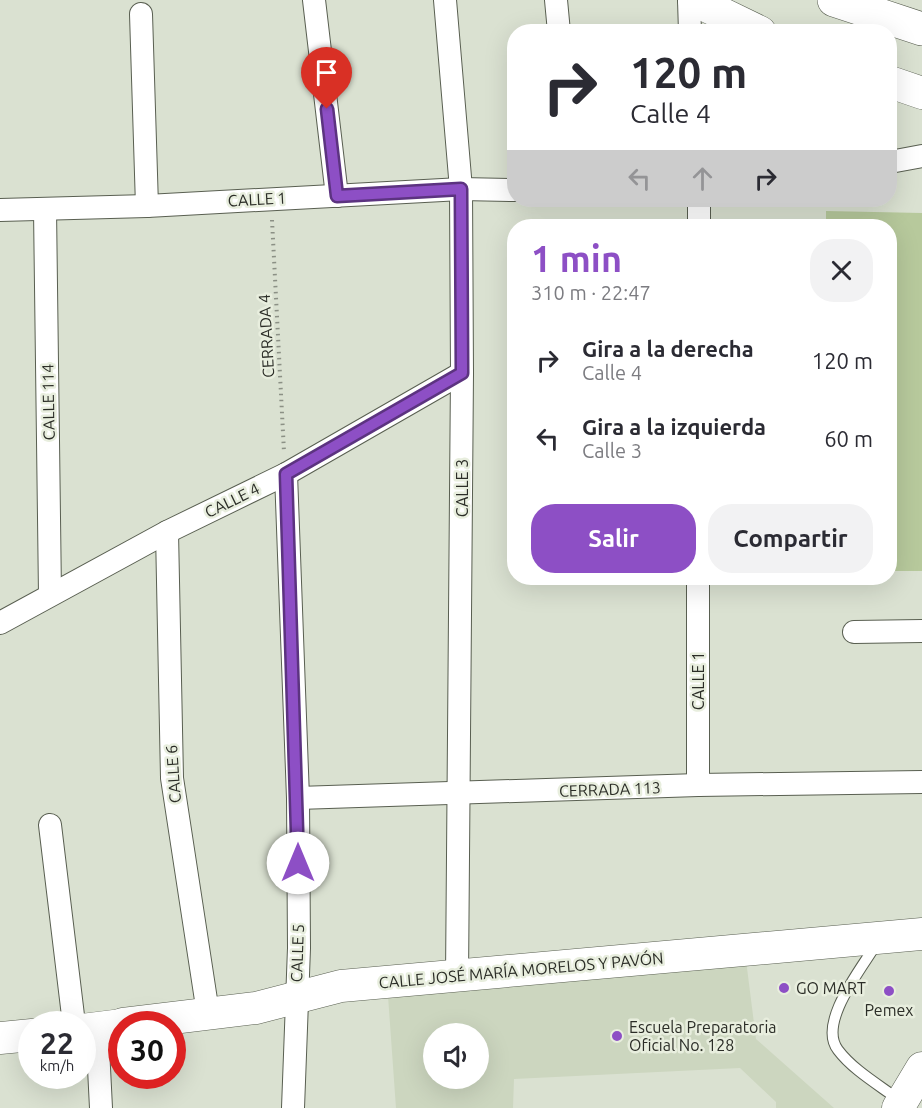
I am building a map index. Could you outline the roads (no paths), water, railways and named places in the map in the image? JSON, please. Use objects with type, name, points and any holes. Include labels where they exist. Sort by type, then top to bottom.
[{"type":"highway","points":[[834,0],[922,29]]},
{"type":"street","points":[[314,0],[337,196]]},
{"type":"street","name":"CALLE 3","points":[[446,0],[461,189],[460,795],[457,977]]},
{"type":"street","points":[[556,0],[558,24]]},
{"type":"street","points":[[689,0],[690,24]]},
{"type":"street","points":[[694,0],[744,24]]},
{"type":"street","points":[[141,14],[147,206]]},
{"type":"street","points":[[897,84],[922,93]]},
{"type":"street","points":[[897,161],[922,156]]},
{"type":"street","name":"CALLE 1","points":[[0,210],[147,206],[461,189],[507,190]]},
{"type":"street","name":"CALLE 114","points":[[45,209],[50,595]]},
{"type":"street","name":"CALLE 4","points":[[0,623],[167,532],[286,474],[462,373]]},
{"type":"street","name":"CALLE 5","points":[[286,474],[298,798],[298,948],[293,1108]]},
{"type":"street","name":"CALLE 6","points":[[167,532],[172,778],[208,1013]]},
{"type":"street","name":"CALLE 1","points":[[698,585],[698,785]]},
{"type":"street","points":[[854,632],[922,631]]},
{"type":"street","name":"CERRADA 113","points":[[298,798],[460,795],[698,785],[922,782]]},
{"type":"street","points":[[50,825],[100,1026],[101,1108]]},
{"type":"street","name":"CALLE JOSÉ MARÍA MORELOS Y PAVÓN","points":[[100,1026],[256,1008],[341,986],[922,934]]},
{"type":"street","points":[[0,1038],[18,1036]]},
{"type":"street","points":[[900,1105],[922,1068]]},
{"type":"lane","points":[[880,937],[833,1017],[831,1037],[845,1059],[900,1105]]},
{"type":"place","name":"GO MART","points":[[784,988]]},
{"type":"place","name":"Pemex","points":[[889,991]]},
{"type":"place","name":"Escuela Preparatoria Oficial No. 128","points":[[617,1036]]}]
